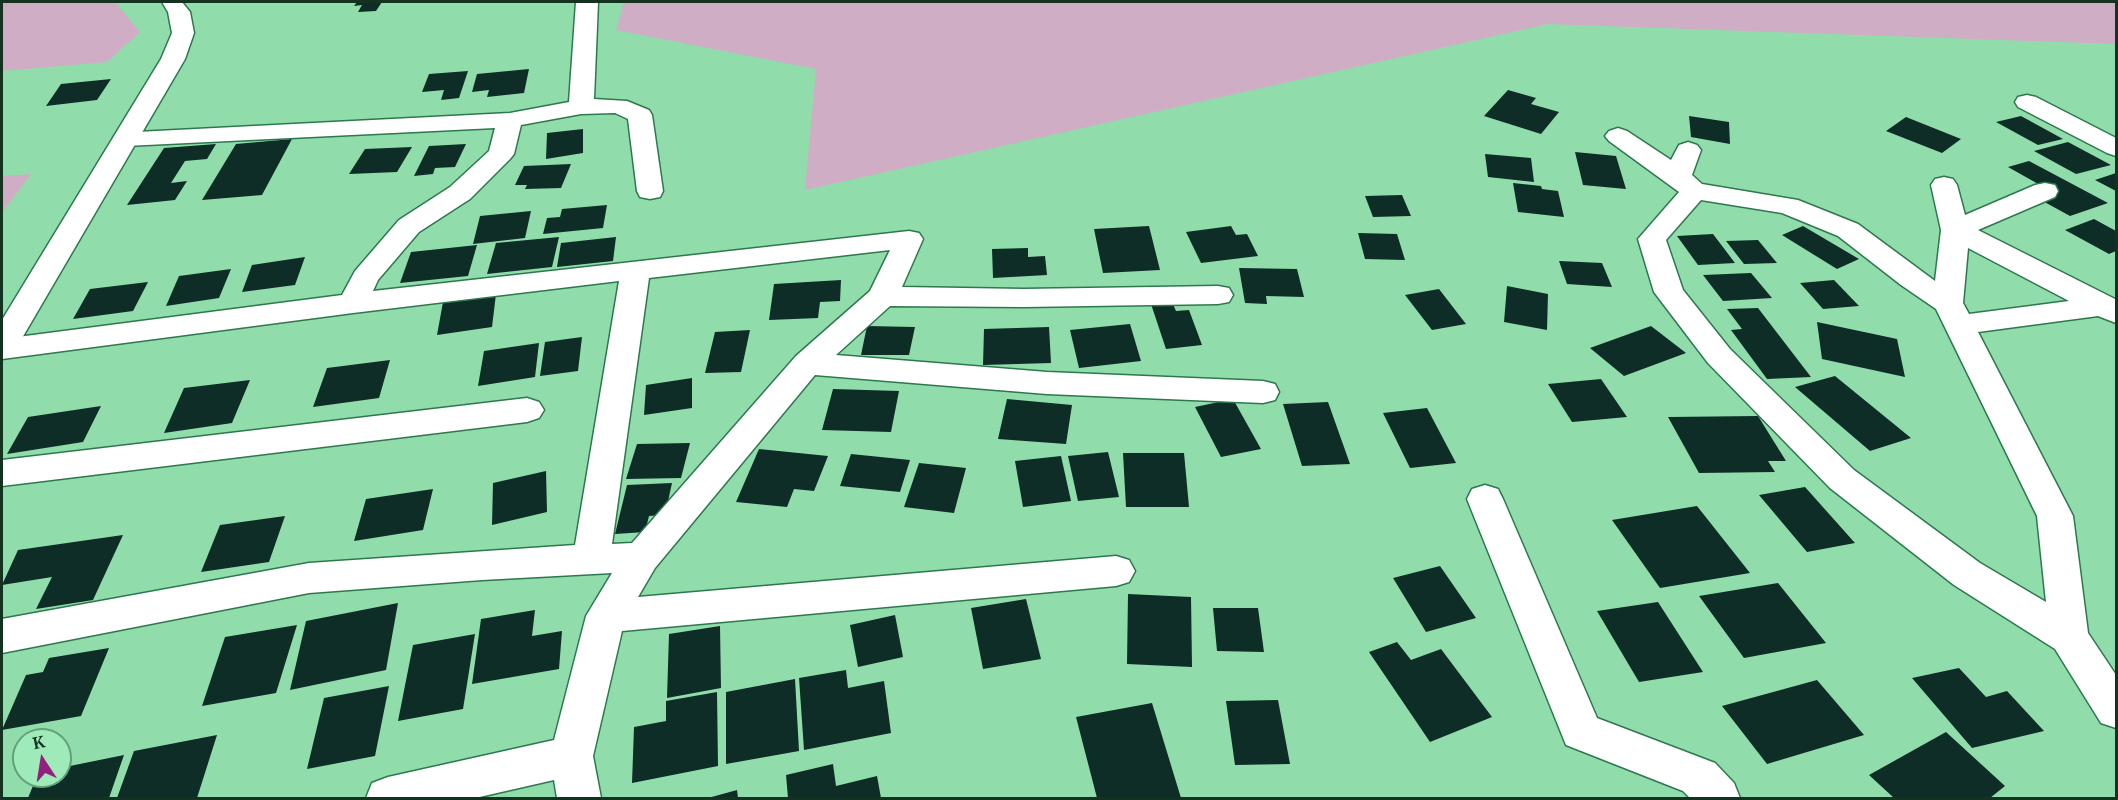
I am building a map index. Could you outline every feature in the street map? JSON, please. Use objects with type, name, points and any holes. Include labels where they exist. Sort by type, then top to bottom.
[{"type":"street","points":[[2,347],[173,59],[183,33],[179,12],[172,2]]},
{"type":"street","points":[[581,106],[587,2]]},
{"type":"street","points":[[2027,102],[2116,148]]},
{"type":"street","points":[[126,138],[510,120],[581,106],[618,106],[640,115],[650,191]]},
{"type":"street","points":[[353,303],[365,277],[409,226],[460,193],[501,154],[510,120]]},
{"type":"street","points":[[1618,136],[1686,184],[1788,206],[1848,230],[1954,314],[2055,516],[2069,637]]},
{"type":"street","points":[[1688,150],[1686,184],[1652,238],[1670,292],[1719,356],[1842,479],[1967,574],[2069,637],[2116,710]]},
{"type":"street","points":[[1944,185],[1955,230],[1954,314]]},
{"type":"street","points":[[1955,230],[2045,191]]},
{"type":"street","points":[[1955,230],[2110,310]]},
{"type":"street","points":[[2,347],[353,303],[909,238],[883,296],[807,364],[642,557],[606,616],[572,756],[579,798]]},
{"type":"street","points":[[591,560],[636,270]]},
{"type":"street","points":[[883,296],[1024,298],[1218,295]]},
{"type":"street","points":[[1954,314],[2110,310]]},
{"type":"street","points":[[807,364],[1047,383],[1263,392]]},
{"type":"street","points":[[2,473],[526,410]]},
{"type":"street","points":[[1485,499],[1581,731],[1699,777],[1718,798]]},
{"type":"street","points":[[2,636],[309,578],[482,565],[642,557]]},
{"type":"street","points":[[606,616],[1116,571]]},
{"type":"street","points":[[388,798],[572,756]]},
{"type":"shaded area","points":[[2,2],[115,2],[140,32],[107,62],[2,71]]},
{"type":"shaded area","points":[[624,2],[2116,2],[2116,44],[1548,24],[805,190],[816,69],[616,30]]},
{"type":"shaded area","points":[[31,174],[2,213],[2,176]]},
{"type":"building","points":[[357,2],[382,2],[376,11],[358,12],[362,5],[354,6]]},
{"type":"building","points":[[529,69],[524,93],[487,97],[489,90],[472,92],[477,74]]},
{"type":"building","points":[[468,71],[459,98],[441,100],[444,90],[422,92],[429,74]]},
{"type":"building","points":[[111,79],[97,100],[46,106],[61,84]]},
{"type":"building","points":[[1508,90],[1536,98],[1531,104],[1559,112],[1541,134],[1484,116]]},
{"type":"building","points":[[1689,116],[1729,122],[1730,144],[1691,137]]},
{"type":"building","points":[[2021,116],[2063,139],[2038,145],[1996,122]]},
{"type":"building","points":[[1906,117],[1961,139],[1942,153],[1886,131]]},
{"type":"building","points":[[583,129],[583,153],[546,159],[547,133]]},
{"type":"building","points":[[292,139],[262,195],[202,200],[236,144]]},
{"type":"building","points":[[2068,142],[2111,165],[2076,174],[2034,151]]},
{"type":"building","points":[[216,144],[207,159],[185,161],[171,183],[187,181],[175,200],[127,205],[164,148]]},
{"type":"building","points":[[466,144],[455,167],[435,168],[433,174],[414,176],[429,146]]},
{"type":"building","points":[[412,147],[397,172],[349,174],[365,149]]},
{"type":"building","points":[[1575,152],[1616,156],[1626,189],[1583,185]]},
{"type":"building","points":[[1485,154],[1531,158],[1534,182],[1488,177]]},
{"type":"building","points":[[2029,161],[2108,203],[2070,216],[2039,199],[2056,194],[2008,167]]},
{"type":"building","points":[[571,164],[561,188],[525,189],[527,185],[515,185],[524,166]]},
{"type":"building","points":[[2116,173],[2116,191],[2095,180]]},
{"type":"building","points":[[1513,183],[1541,186],[1542,189],[1558,191],[1564,217],[1518,212]]},
{"type":"building","points":[[1402,195],[1411,216],[1373,217],[1365,196]]},
{"type":"building","points":[[607,205],[603,228],[543,234],[547,218],[560,217],[562,209]]},
{"type":"building","points":[[531,211],[525,238],[473,244],[480,216]]},
{"type":"building","points":[[2094,219],[2116,231],[2116,251],[2109,254],[2065,230]]},
{"type":"building","points":[[1149,226],[1160,270],[1103,273],[1094,229]]},
{"type":"building","points":[[1231,226],[1236,235],[1247,234],[1258,256],[1201,263],[1186,232]]},
{"type":"building","points":[[1803,226],[1859,259],[1837,269],[1782,235]]},
{"type":"building","points":[[1358,233],[1397,234],[1405,260],[1365,259]]},
{"type":"building","points":[[1713,234],[1735,263],[1698,265],[1677,236]]},
{"type":"building","points":[[559,237],[552,267],[487,274],[496,243]]},
{"type":"building","points":[[616,237],[613,261],[557,267],[561,243]]},
{"type":"building","points":[[1758,240],[1777,263],[1744,264],[1726,241]]},
{"type":"building","points":[[477,245],[468,276],[400,283],[411,252]]},
{"type":"building","points":[[1028,248],[1028,257],[1045,256],[1047,275],[993,278],[992,249]]},
{"type":"building","points":[[305,257],[295,285],[242,292],[252,265]]},
{"type":"building","points":[[1559,261],[1602,263],[1612,287],[1567,284]]},
{"type":"building","points":[[1239,268],[1297,269],[1304,297],[1266,296],[1267,304],[1245,303]]},
{"type":"building","points":[[231,269],[219,298],[166,306],[179,276]]},
{"type":"building","points":[[1751,273],[1772,298],[1723,301],[1703,275]]},
{"type":"building","points":[[841,280],[840,301],[820,302],[818,318],[769,320],[774,284]]},
{"type":"building","points":[[1834,280],[1859,306],[1823,309],[1800,283]]},
{"type":"building","points":[[148,282],[133,311],[73,319],[90,289]]},
{"type":"building","points":[[1507,286],[1548,294],[1547,330],[1504,322]]},
{"type":"building","points":[[1439,289],[1466,324],[1432,330],[1405,295]]},
{"type":"building","points":[[496,294],[492,327],[437,335],[443,302]]},
{"type":"building","points":[[1172,302],[1176,311],[1189,310],[1202,345],[1166,349],[1151,304]]},
{"type":"building","points":[[1758,308],[1811,377],[1767,379],[1731,330],[1742,329],[1727,309]]},
{"type":"building","points":[[1817,322],[1897,339],[1905,377],[1822,359]]},
{"type":"building","points":[[1130,324],[1141,361],[1079,368],[1070,330]]},
{"type":"building","points":[[867,326],[915,327],[909,355],[861,355]]},
{"type":"building","points":[[1651,326],[1686,353],[1624,376],[1590,348]]},
{"type":"building","points":[[1049,327],[1051,363],[983,365],[984,329]]},
{"type":"building","points":[[750,330],[741,372],[705,373],[715,332]]},
{"type":"building","points":[[582,337],[578,371],[540,376],[545,342]]},
{"type":"building","points":[[539,343],[535,377],[478,386],[484,351]]},
{"type":"building","points":[[390,360],[379,398],[313,407],[327,368]]},
{"type":"building","points":[[1835,376],[1911,438],[1870,451],[1795,387]]},
{"type":"building","points":[[692,378],[692,408],[644,415],[646,385]]},
{"type":"building","points":[[1601,379],[1627,417],[1572,422],[1548,384]]},
{"type":"building","points":[[250,380],[232,423],[164,433],[184,388]]},
{"type":"building","points":[[833,389],[899,391],[891,432],[822,430]]},
{"type":"building","points":[[1007,399],[1072,405],[1066,444],[998,439]]},
{"type":"building","points":[[1233,399],[1261,449],[1221,457],[1195,407]]},
{"type":"building","points":[[1328,402],[1350,464],[1302,466],[1283,404]]},
{"type":"building","points":[[101,406],[83,442],[7,454],[28,417]]},
{"type":"building","points":[[1427,408],[1456,463],[1410,468],[1383,413]]},
{"type":"building","points":[[1758,416],[1786,461],[1768,461],[1775,472],[1699,473],[1668,417]]},
{"type":"building","points":[[690,443],[681,478],[626,479],[637,444]]},
{"type":"building","points":[[759,449],[828,456],[814,491],[794,489],[787,507],[736,502]]},
{"type":"building","points":[[1108,452],[1119,497],[1078,501],[1068,456]]},
{"type":"building","points":[[1123,453],[1184,453],[1189,507],[1126,507]]},
{"type":"building","points":[[851,454],[910,460],[900,492],[840,486]]},
{"type":"building","points":[[1061,456],[1071,501],[1023,507],[1015,461]]},
{"type":"building","points":[[919,463],[966,468],[954,513],[904,507]]},
{"type":"building","points":[[546,471],[547,512],[492,525],[493,483]]},
{"type":"building","points":[[672,483],[665,515],[649,516],[645,532],[615,534],[627,485]]},
{"type":"building","points":[[1805,487],[1855,543],[1807,552],[1759,495]]},
{"type":"building","points":[[433,489],[423,530],[354,541],[366,499]]},
{"type":"building","points":[[1697,506],[1750,573],[1660,588],[1612,520]]},
{"type":"building","points":[[285,516],[269,562],[201,572],[220,525]]},
{"type":"building","points":[[123,535],[93,600],[36,609],[52,577],[2,585],[18,550]]},
{"type":"building","points":[[1440,566],[1476,618],[1426,632],[1393,578]]},
{"type":"building","points":[[1778,583],[1826,643],[1744,658],[1699,596]]},
{"type":"building","points":[[1128,594],[1191,597],[1192,667],[1127,664]]},
{"type":"building","points":[[1026,599],[1041,659],[983,669],[971,608]]},
{"type":"building","points":[[1658,602],[1703,672],[1639,682],[1597,611]]},
{"type":"building","points":[[398,603],[386,670],[290,690],[306,621]]},
{"type":"building","points":[[1213,608],[1258,608],[1264,652],[1217,651]]},
{"type":"building","points":[[535,610],[532,636],[562,631],[559,669],[472,684],[481,619]]},
{"type":"building","points":[[895,615],[903,657],[858,667],[850,625]]},
{"type":"building","points":[[297,625],[276,693],[202,706],[225,637]]},
{"type":"building","points":[[720,626],[721,688],[667,698],[669,634]]},
{"type":"building","points":[[475,634],[463,709],[398,721],[413,645]]},
{"type":"building","points":[[1397,642],[1411,660],[1441,649],[1492,717],[1430,742],[1369,652]]},
{"type":"building","points":[[109,648],[81,716],[2,730],[26,675],[43,672],[49,658]]},
{"type":"building","points":[[1959,668],[1986,697],[2007,691],[2044,731],[1972,748],[1912,678]]},
{"type":"building","points":[[846,670],[848,688],[884,681],[891,733],[804,750],[799,678]]},
{"type":"building","points":[[795,679],[799,751],[726,764],[726,692]]},
{"type":"building","points":[[1817,680],[1864,735],[1767,764],[1722,706]]},
{"type":"building","points":[[389,686],[375,756],[307,769],[324,698]]},
{"type":"building","points":[[717,692],[718,766],[632,783],[634,727],[666,721],[666,701]]},
{"type":"building","points":[[1278,700],[1290,764],[1235,765],[1226,701]]},
{"type":"building","points":[[1152,703],[1181,798],[1097,798],[1076,717]]},
{"type":"building","points":[[1946,732],[2005,786],[1990,798],[1894,798],[1869,775]]},
{"type":"building","points":[[217,735],[197,798],[117,798],[134,751]]},
{"type":"building","points":[[124,755],[109,798],[28,798],[32,788],[72,788],[72,766]]},
{"type":"building","points":[[833,764],[836,786],[877,776],[881,798],[788,798],[786,775]]},
{"type":"building","points":[[737,790],[738,798],[708,798]]}]
